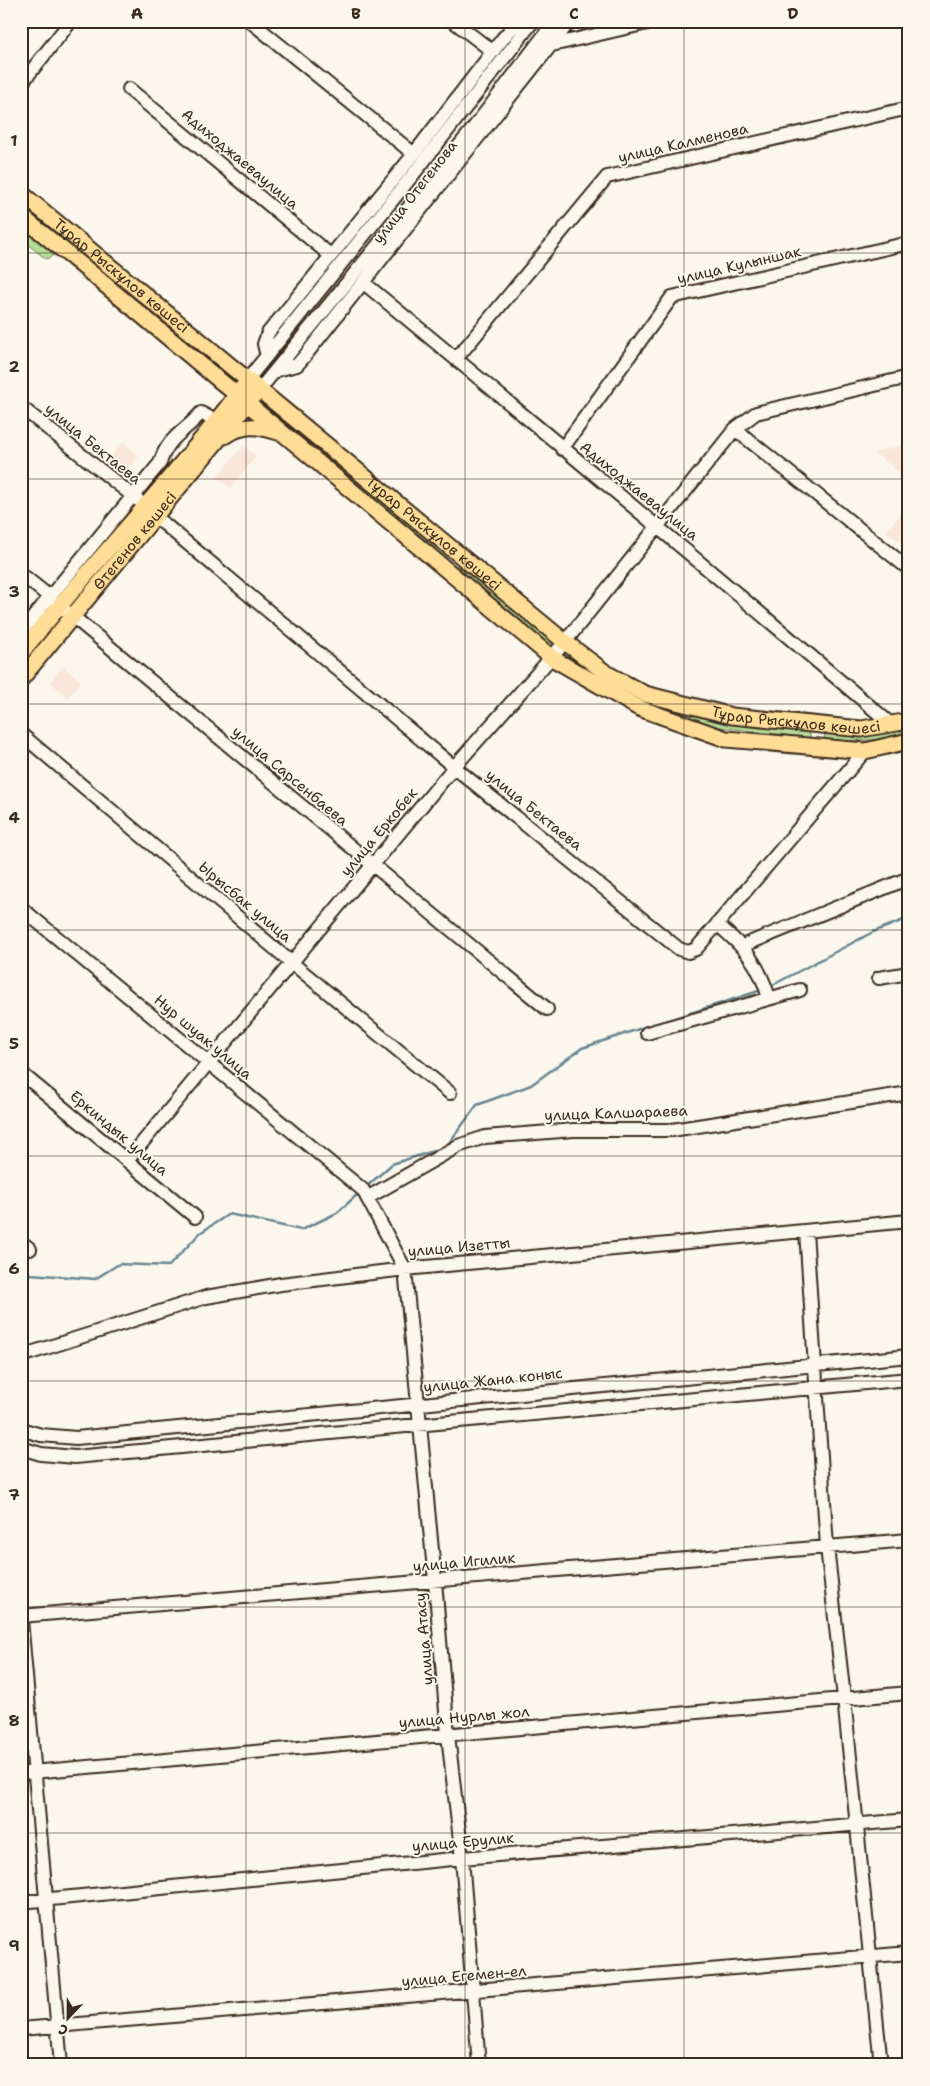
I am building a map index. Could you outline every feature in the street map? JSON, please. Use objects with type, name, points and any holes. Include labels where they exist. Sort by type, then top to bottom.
[{"type":"main road","name":"Тұрар Рыскұлов көшесі","points":[[21,193],[565,642],[606,673],[644,694],[732,716],[861,729],[892,726],[909,722]]},
{"type":"main road","points":[[23,218],[35,204]]},
{"type":"main road","name":"Тұрар Рыскұлов көшесі","points":[[23,218],[79,262],[552,658],[640,708],[726,739],[865,751],[909,741]]},
{"type":"main road","points":[[79,262],[90,249]]},
{"type":"main road","points":[[242,400],[248,379]]},
{"type":"main road","points":[[242,400],[260,389]]},
{"type":"main road","name":"Өтегенов көшесі","points":[[21,678],[74,617],[216,421],[242,400]]},
{"type":"main road","name":"Өтегенов көшесі","points":[[21,653],[55,601],[151,511],[220,438],[242,400]]},
{"type":"main road","points":[[220,438],[237,428],[250,426],[283,434]]},
{"type":"main road","points":[[447,571],[460,555]]},
{"type":"main road","points":[[818,747],[820,726]]},
{"type":"street","points":[[21,84],[71,21]]},
{"type":"street","points":[[250,21],[414,154]]},
{"type":"street","points":[[453,21],[492,52]]},
{"type":"street","name":"улица Отегенова","points":[[267,356],[264,344],[268,333],[414,154],[492,52],[515,25],[523,21]]},
{"type":"street","name":"улица Отегенова","points":[[248,379],[420,166],[533,21]]},
{"type":"street","name":"улица Отегенова","points":[[260,389],[472,130],[555,21]]},
{"type":"street","name":"улица Отегенова","points":[[276,370],[297,365],[364,283],[570,21]]},
{"type":"street","points":[[552,45],[656,21]]},
{"type":"street","name":"Адиходжаеваулица","points":[[129,89],[330,255]]},
{"type":"street","name":"улица Калменова","points":[[456,359],[607,177],[909,108]]},
{"type":"street","name":"улица Кулыншак","points":[[562,449],[672,298],[909,243]]},
{"type":"street","name":"Адиходжаеваулица","points":[[364,283],[562,449],[659,527],[892,726]]},
{"type":"street","name":"улица Еркобек","points":[[127,1161],[454,766],[552,658],[735,430],[756,413],[909,376]]},
{"type":"street","name":"улица Бектаева","points":[[21,407],[151,511],[454,766],[679,949],[688,952],[696,949],[865,751]]},
{"type":"street","points":[[21,632],[55,601],[132,497],[160,463],[164,450],[180,430],[193,422],[201,413],[216,421]]},
{"type":"street","points":[[735,430],[909,569]]},
{"type":"street","name":"улица Сарсенбаева","points":[[21,574],[546,1009]]},
{"type":"street","name":"Ырысбак улица","points":[[21,734],[292,963],[450,1093]]},
{"type":"street","points":[[742,946],[909,878]]},
{"type":"street","name":"Нур шуак улица","points":[[21,908],[365,1194]]},
{"type":"street","points":[[717,924],[742,946],[761,973],[770,998]]},
{"type":"street","points":[[879,978],[909,973]]},
{"type":"street","points":[[647,1033],[800,990]]},
{"type":"street","name":"Еркиндык улица","points":[[21,1073],[195,1217]]},
{"type":"street","name":"улица Калшараева","points":[[365,1194],[458,1146],[485,1137],[574,1130],[672,1130],[909,1093]]},
{"type":"street","name":"улица Атасу","points":[[365,1194],[406,1268],[448,1735],[462,1858],[479,2065]]},
{"type":"street","name":"улица Изетты","points":[[21,1356],[206,1298],[281,1284],[406,1268],[909,1221]]},
{"type":"street","points":[[806,1231],[827,1546],[881,2065]]},
{"type":"street","name":"улица Жана коныс","points":[[21,1429],[41,1435],[80,1437],[909,1356]]},
{"type":"street","points":[[21,1448],[41,1454],[86,1456],[909,1379]]},
{"type":"street","points":[[80,1437],[86,1456]]},
{"type":"street","name":"улица Игилик","points":[[21,1618],[909,1540]]},
{"type":"street","points":[[21,1618],[56,2027],[61,2065]]},
{"type":"street","name":"улица Нурлы жол","points":[[21,1773],[909,1693]]},
{"type":"street","name":"улица Ерулик","points":[[21,1902],[462,1858],[909,1820]]},
{"type":"street","name":"улица Егемен-ел","points":[[21,2029],[909,1953]]},
{"type":"shaded area","points":[[123,442],[139,456],[125,472],[109,459]]},
{"type":"shaded area","points":[[909,443],[909,480],[874,453]]},
{"type":"shaded area","points":[[243,446],[256,456],[231,488],[217,477]]},
{"type":"shaded area","points":[[909,504],[909,549],[886,531]]},
{"type":"shaded area","points":[[63,666],[81,682],[68,697],[50,682]]},
{"type":"green space","points":[[24,230],[55,255],[46,259],[21,239]]},
{"type":"green space","points":[[90,258],[236,379],[231,385],[85,263]]},
{"type":"green space","points":[[262,399],[448,555],[443,561],[257,406]]},
{"type":"green space","points":[[460,563],[554,643],[548,648],[455,570]]},
{"type":"green space","points":[[566,651],[644,699],[704,718],[810,733],[810,738],[704,725],[641,703],[562,658]]},
{"type":"green space","points":[[909,727],[909,732],[874,740],[824,741],[825,733]]},
{"type":"waterway","points":[[769,987],[873,932],[909,918]]},
{"type":"waterway","points":[[653,1025],[762,990]]},
{"type":"waterway","points":[[365,1188],[392,1164],[446,1147],[477,1105],[531,1085],[582,1048],[645,1027]]},
{"type":"waterway","points":[[21,1279],[30,1274],[95,1279],[119,1264],[169,1266],[200,1233],[229,1214],[301,1230],[337,1213],[359,1193]]}]
